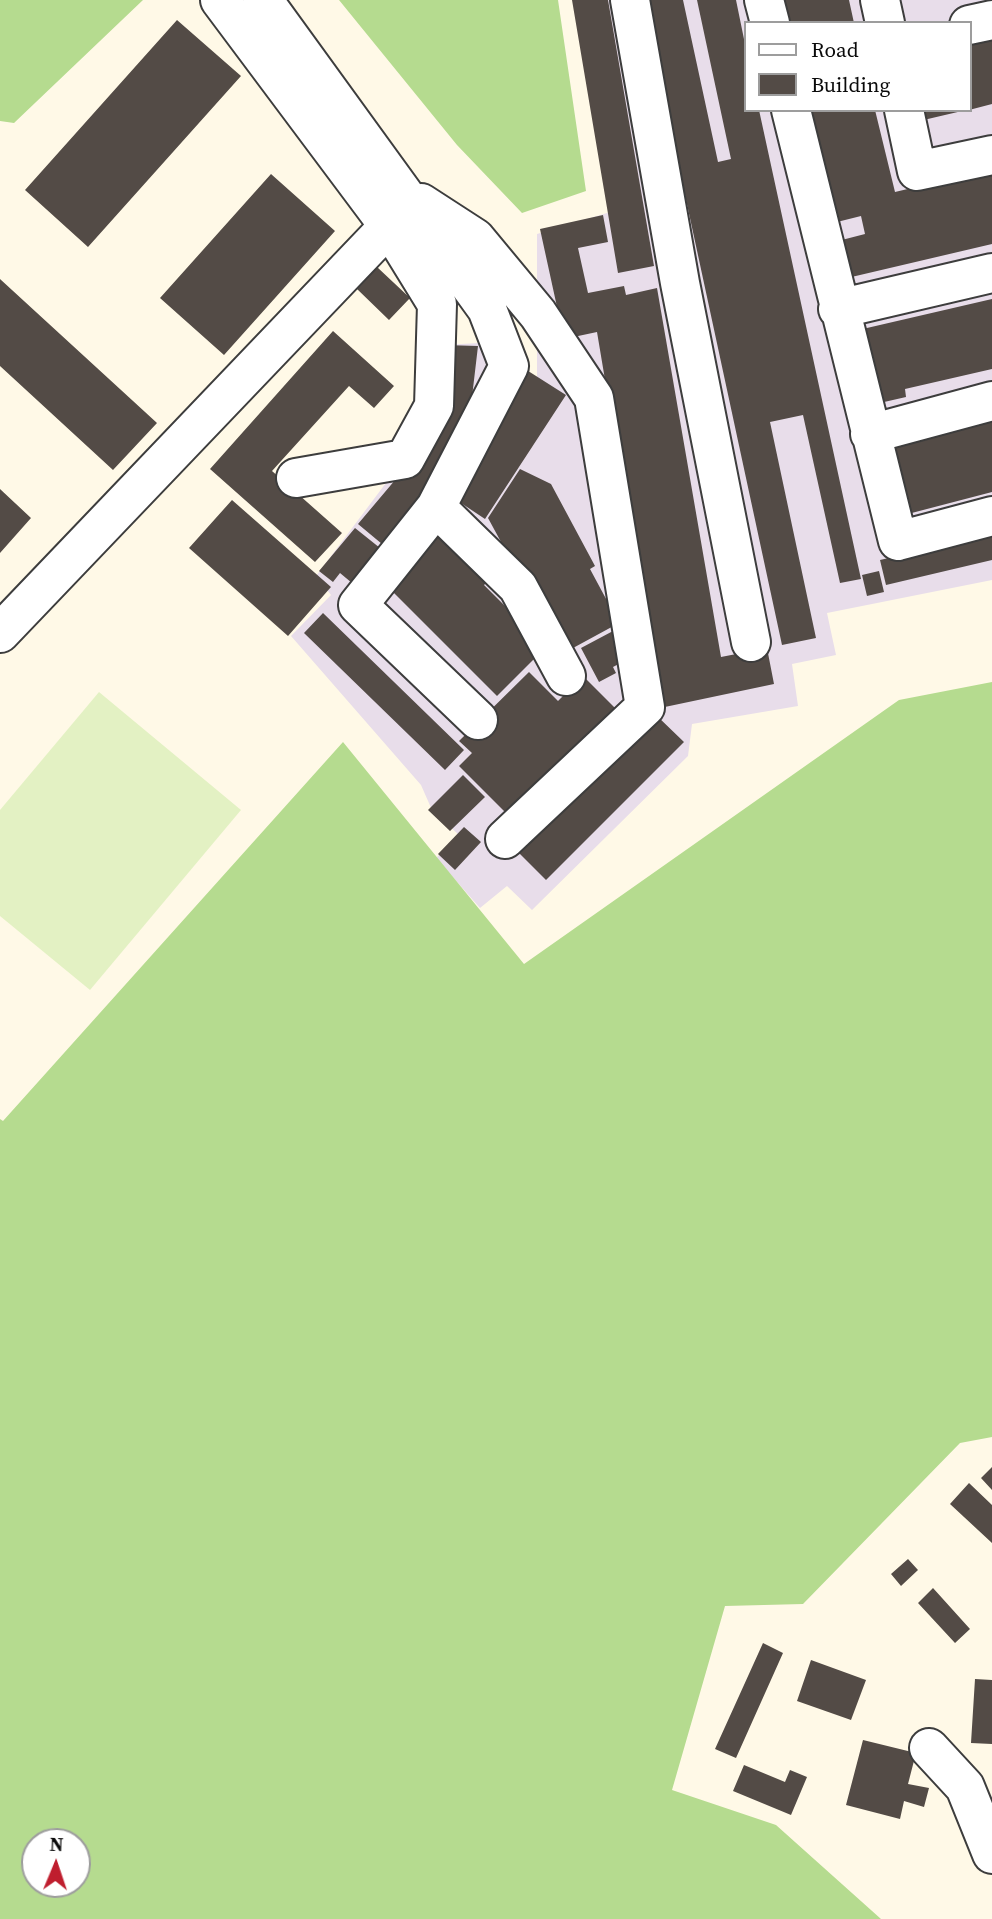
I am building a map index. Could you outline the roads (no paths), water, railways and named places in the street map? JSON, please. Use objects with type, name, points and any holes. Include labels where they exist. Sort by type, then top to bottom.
[{"type":"lane","points":[[220,0],[396,209],[487,309],[509,366],[436,507],[358,605],[478,720]]},
{"type":"lane","points":[[263,0],[396,209],[438,304],[434,406],[405,459],[296,478]]},
{"type":"lane","points":[[630,0],[683,296],[751,642]]},
{"type":"lane","points":[[764,0],[769,21]]},
{"type":"lane","points":[[880,0],[885,21]]},
{"type":"lane","points":[[971,25],[992,20]]},
{"type":"lane","points":[[791,112],[838,309],[898,541],[992,516]]},
{"type":"lane","points":[[904,112],[917,170],[992,155]]},
{"type":"lane","points":[[0,633],[396,209]]},
{"type":"lane","points":[[396,209],[475,237],[538,314],[594,398],[645,707],[505,839]]},
{"type":"lane","points":[[838,309],[992,273]]},
{"type":"lane","points":[[870,434],[992,401]]},
{"type":"lane","points":[[436,507],[517,587],[566,676]]},
{"type":"lane","points":[[929,1748],[965,1787],[992,1854]]}]
